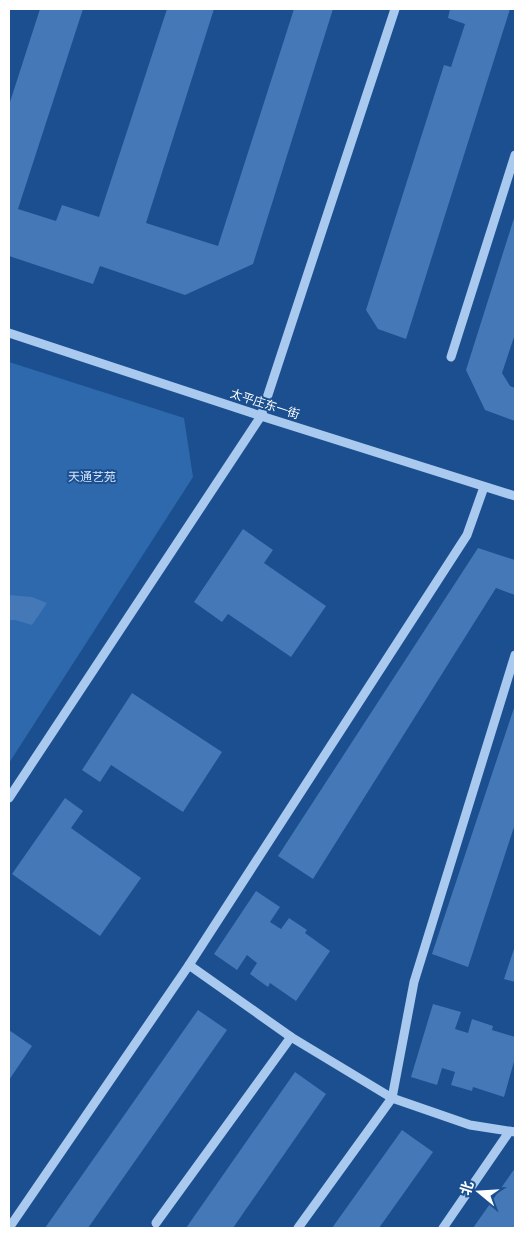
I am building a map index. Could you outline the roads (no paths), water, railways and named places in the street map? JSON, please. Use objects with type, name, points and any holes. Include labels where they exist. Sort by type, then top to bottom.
[{"type":"street","points":[[9,798],[261,416],[395,9]]},
{"type":"street","points":[[451,357],[515,155]]},
{"type":"street","name":"太平庄东一街","points":[[9,333],[261,416],[515,496]]},
{"type":"street","points":[[10,1228],[189,965],[467,536],[484,487]]},
{"type":"street","points":[[298,1228],[392,1098],[414,982],[515,656]]},
{"type":"street","points":[[189,965],[291,1037],[392,1098],[470,1125],[512,1132],[443,1228]]},
{"type":"street","points":[[156,1223],[291,1037]]},
{"type":"park label","name":"天通艺苑","points":[[92,477]]}]
